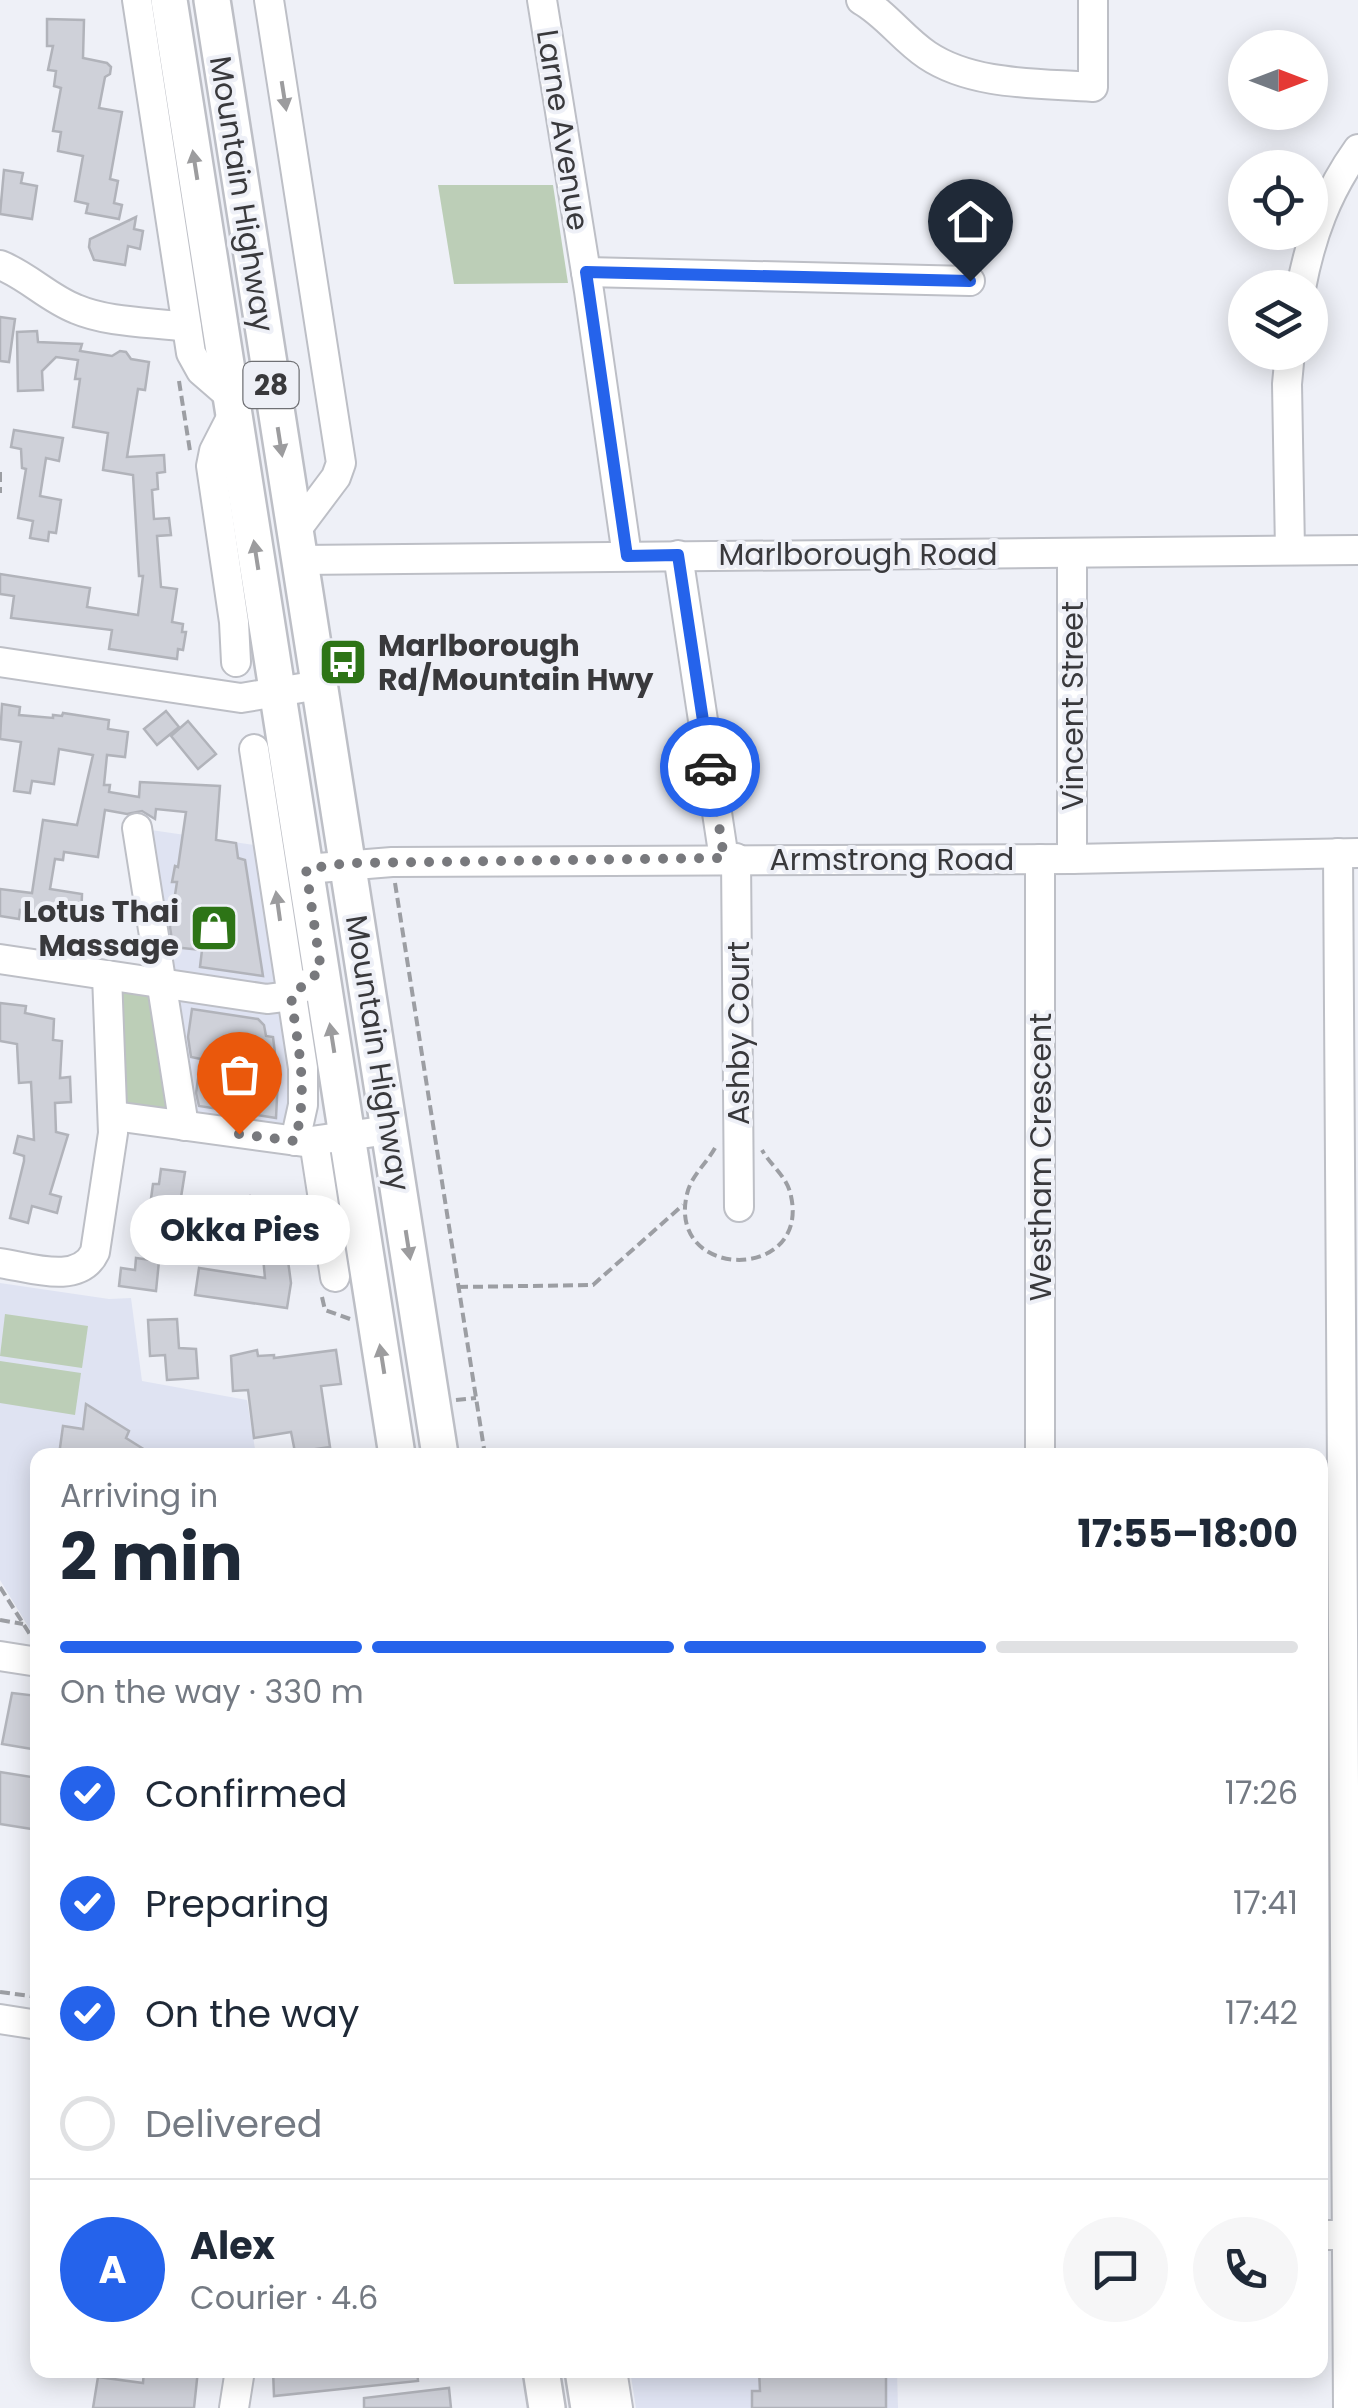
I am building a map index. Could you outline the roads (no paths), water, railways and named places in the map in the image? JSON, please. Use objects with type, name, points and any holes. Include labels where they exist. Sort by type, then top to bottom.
[{"type":"main road","name":"Mountain Highway","points":[[212,0],[296,546],[331,674],[348,863],[439,1448]]},
{"type":"main road","name":"Mountain Highway","points":[[149,4],[176,40],[277,694],[271,751],[306,869],[321,970],[317,1133],[395,1448]]},
{"type":"main road","points":[[542,2378],[547,2408]]},
{"type":"main road","points":[[584,2378],[589,2408]]},
{"type":"street","points":[[269,0],[341,464],[296,546]]},
{"type":"street","name":"Larne Avenue","points":[[542,0],[627,556]]},
{"type":"street","points":[[861,0],[917,48],[950,68],[1020,82],[1093,87],[1093,0]]},
{"type":"street","name":"Mountain Highway","points":[[149,4],[186,327],[195,363],[232,405]]},
{"type":"street","points":[[1305,270],[1326,200],[1358,149]]},
{"type":"street","points":[[179,278],[205,235]]},
{"type":"street","points":[[0,265],[22,274],[65,304],[90,314],[186,327]]},
{"type":"street","points":[[586,272],[970,281]]},
{"type":"street","points":[[1289,370],[1290,550]]},
{"type":"street","points":[[232,405],[211,466],[234,622],[236,662]]},
{"type":"street","name":"Marlborough Road","points":[[296,546],[627,556],[1358,550]]},
{"type":"street","name":"Vincent Street","points":[[1072,554],[1072,859]]},
{"type":"street","name":"Ashby Court","points":[[678,555],[730,858],[738,1207]]},
{"type":"street","points":[[234,622],[271,651]]},
{"type":"street","points":[[0,662],[247,698],[277,694],[331,674]]},
{"type":"street","name":"Mountain Highway","points":[[271,751],[262,802],[303,1068],[303,1105],[317,1133],[328,1282]]},
{"type":"street","points":[[138,828],[184,1126]]},
{"type":"street","points":[[1348,853],[1351,1604],[1332,1635],[1351,1889],[1334,2235],[1348,2408]]},
{"type":"street","name":"Armstrong Road","points":[[306,869],[348,863],[1072,859],[1348,853]]},
{"type":"street","name":"Westham Crescent","points":[[1040,859],[1040,1448]]},
{"type":"street","points":[[0,959],[267,999],[291,996],[321,970]]},
{"type":"street","points":[[0,1262],[69,1272],[81,1268],[95,1252],[114,1116],[107,975]]},
{"type":"street","points":[[303,1068],[317,1133]]},
{"type":"street","points":[[114,1116],[184,1126],[317,1133],[389,1130]]},
{"type":"street","points":[[3,1643],[30,1650]]},
{"type":"street","points":[[0,2019],[30,2023]]},
{"type":"street","points":[[234,2408],[239,2378]]},
{"type":"street","points":[[613,2378],[618,2408]]},
{"type":"place","name":"Marlborough Rd/Mountain Hwy","points":[[343,662]]},
{"type":"place","name":"Lotus Thai Massage","points":[[214,928]]},
{"type":"place","name":"Okka Pies","points":[[239,1134]]}]
